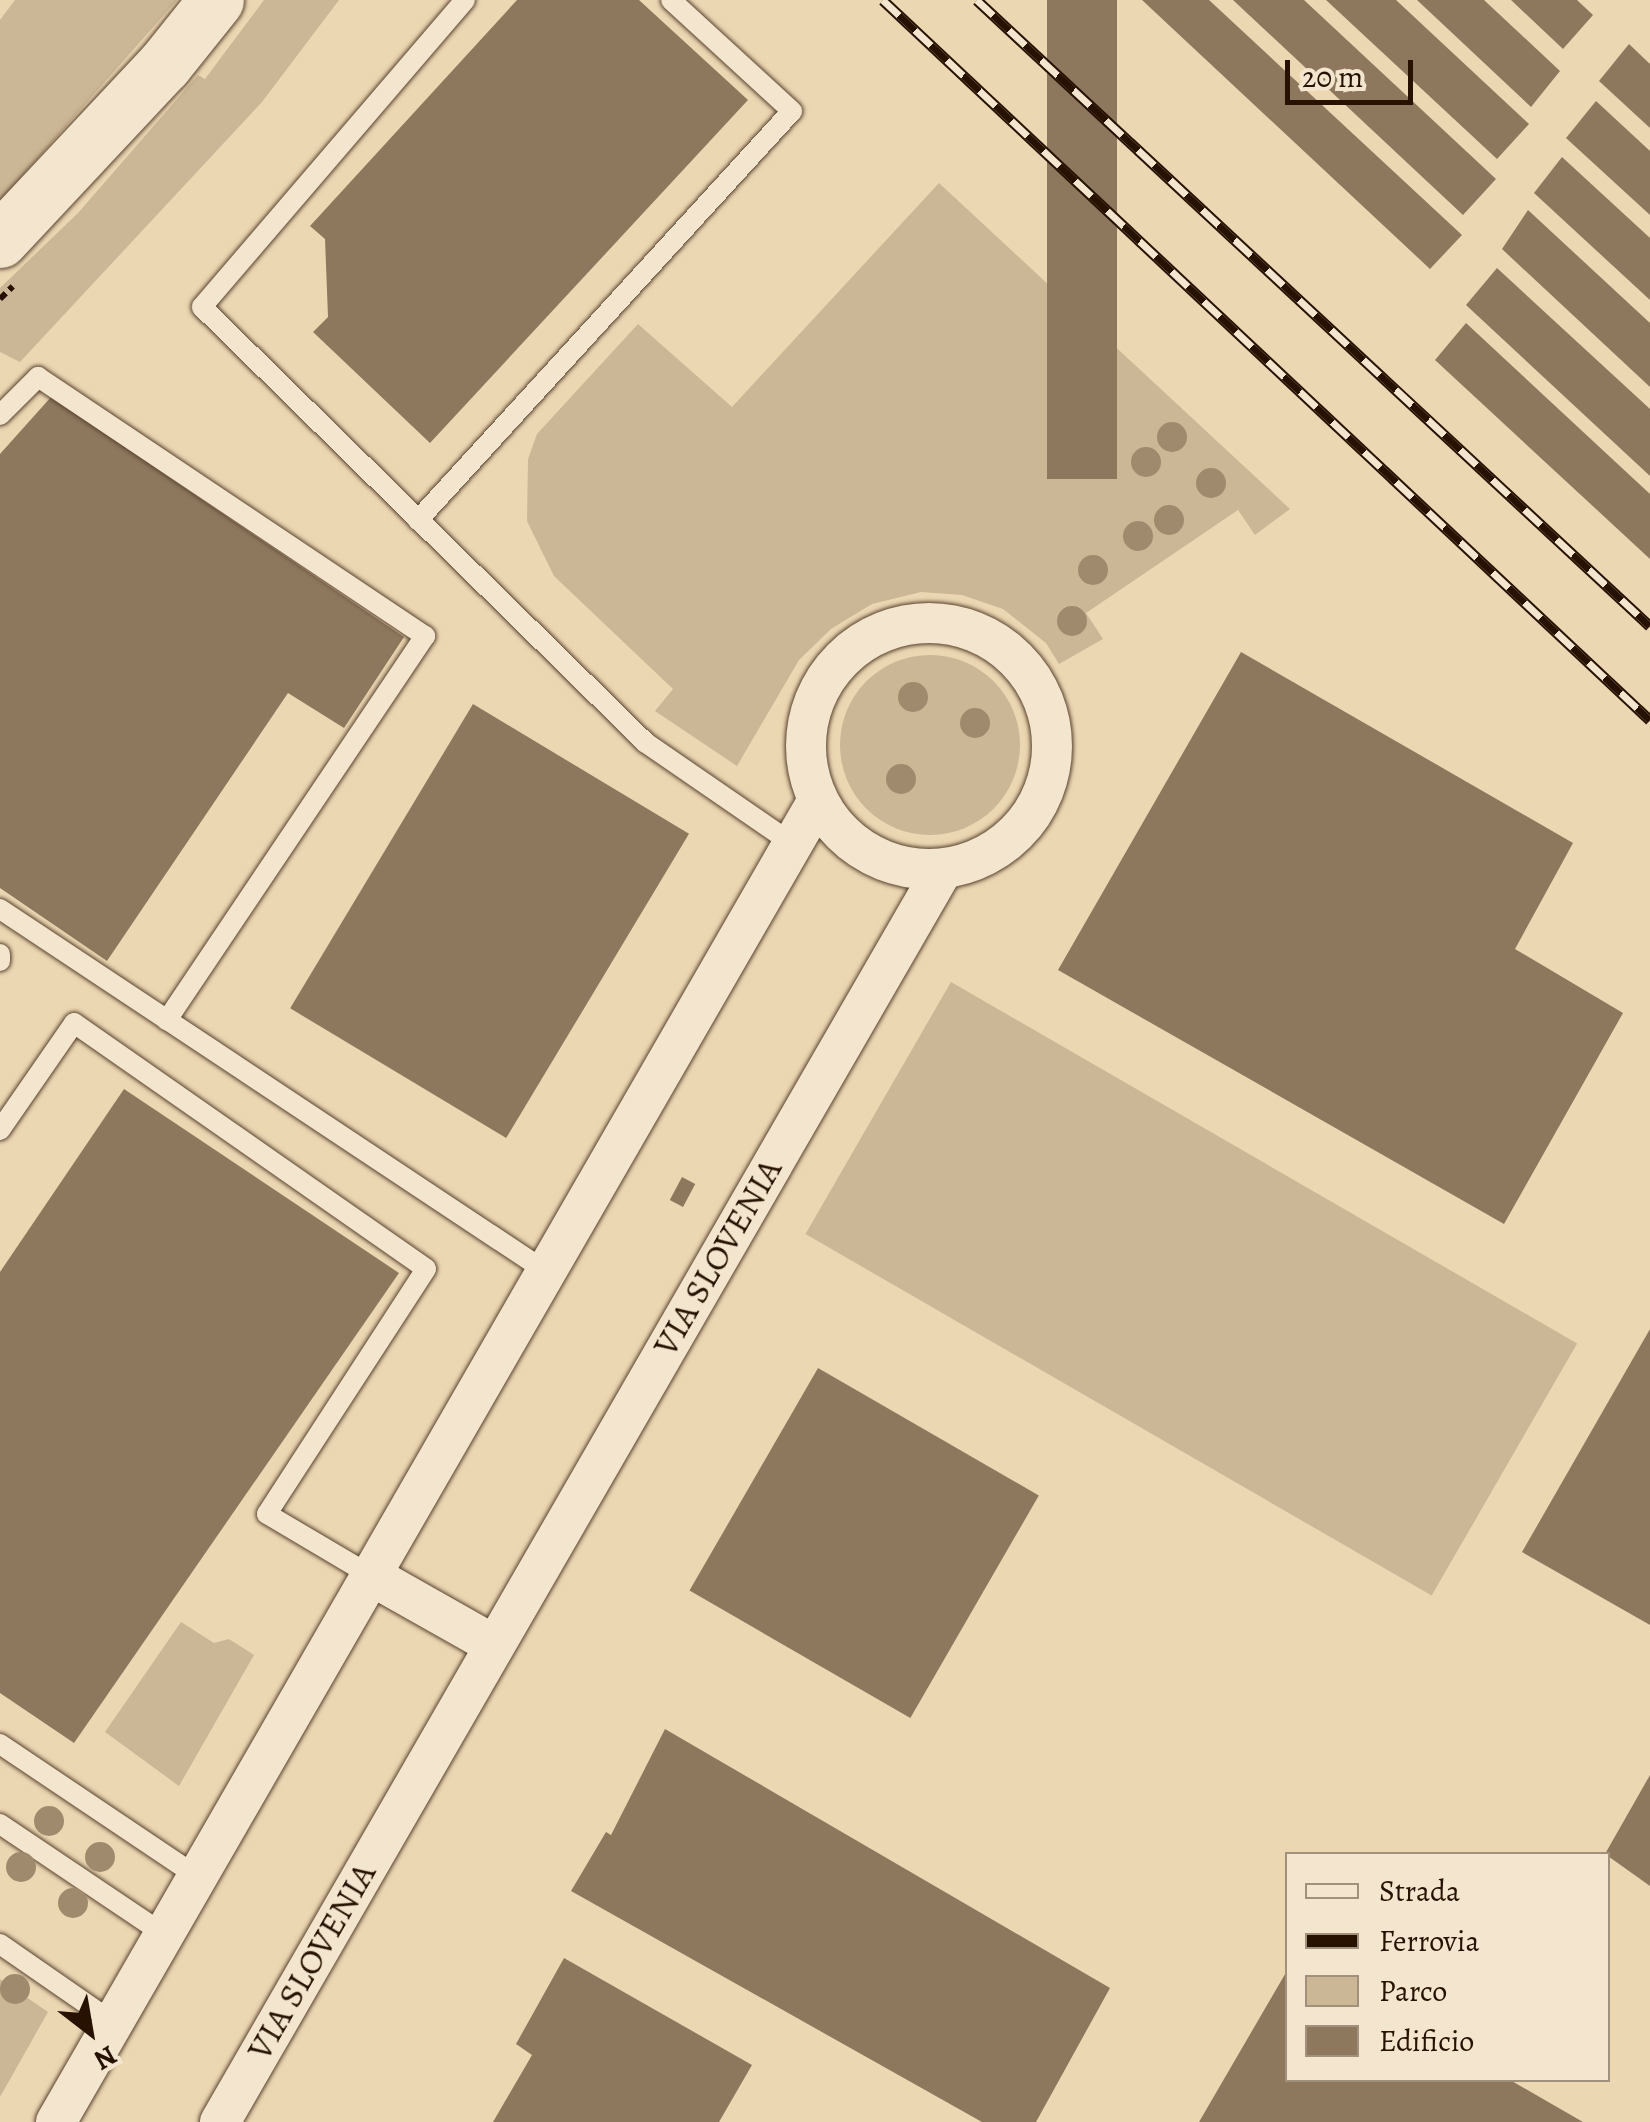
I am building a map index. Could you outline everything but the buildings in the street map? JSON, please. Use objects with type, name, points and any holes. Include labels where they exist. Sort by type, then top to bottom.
[{"type":"main road","points":[[0,240],[164,65],[216,0]]},
{"type":"street","points":[[927,621],[980,634],[1005,648],[1033,679],[1050,717],[1052,758],[1041,799],[1017,833],[983,857],[943,869],[905,868],[870,856],[839,832],[818,802],[805,762],[807,721],[822,682],[850,650],[886,630],[927,621]]},
{"type":"street","points":[[56,2122],[818,802]]},
{"type":"street","name":"VIA SLOVENIA","points":[[220,2122],[492,1644],[943,869]]},
{"type":"street","points":[[372,1576],[492,1644]]},
{"type":"lane","points":[[465,0],[202,307],[646,743],[794,844]]},
{"type":"lane","points":[[418,520],[792,111],[670,0]]},
{"type":"lane","points":[[0,416],[38,377],[425,636],[167,1020]]},
{"type":"lane","points":[[0,909],[547,1272]]},
{"type":"lane","points":[[0,1130],[74,1023],[426,1269],[267,1514],[372,1576]]},
{"type":"lane","points":[[0,1744],[198,1877]]},
{"type":"lane","points":[[0,1824],[165,1935]]},
{"type":"lane","points":[[0,1944],[114,2023]]},
{"type":"green space","points":[[15,0],[177,0],[0,201],[0,20]]},
{"type":"green space","points":[[264,0],[339,0],[262,102],[20,362],[0,352],[0,288],[78,213],[198,75],[205,79]]},
{"type":"green space","points":[[939,183],[1290,509],[1255,535],[1238,510],[1086,613],[1103,639],[1059,664],[1046,643],[1003,609],[962,595],[921,592],[872,604],[831,629],[799,660],[737,766],[655,711],[673,689],[554,576],[527,521],[528,459],[537,434],[638,324],[732,407]]},
{"type":"green space","points":[[930,655],[965,662],[994,681],[1013,710],[1020,745],[1013,780],[994,809],[965,828],[930,835],[895,828],[866,809],[847,780],[840,745],[847,710],[866,681],[895,662]]},
{"type":"green space","points":[[951,982],[1577,1343],[1432,1596],[806,1234]]},
{"type":"green space","points":[[181,1622],[214,1643],[229,1639],[254,1655],[179,1786],[105,1732]]},
{"type":"green space","points":[[0,1979],[48,2012],[0,2097]]},
{"type":"railway","points":[[883,0],[1650,720]]},
{"type":"railway","points":[[977,0],[1650,626]]}]
